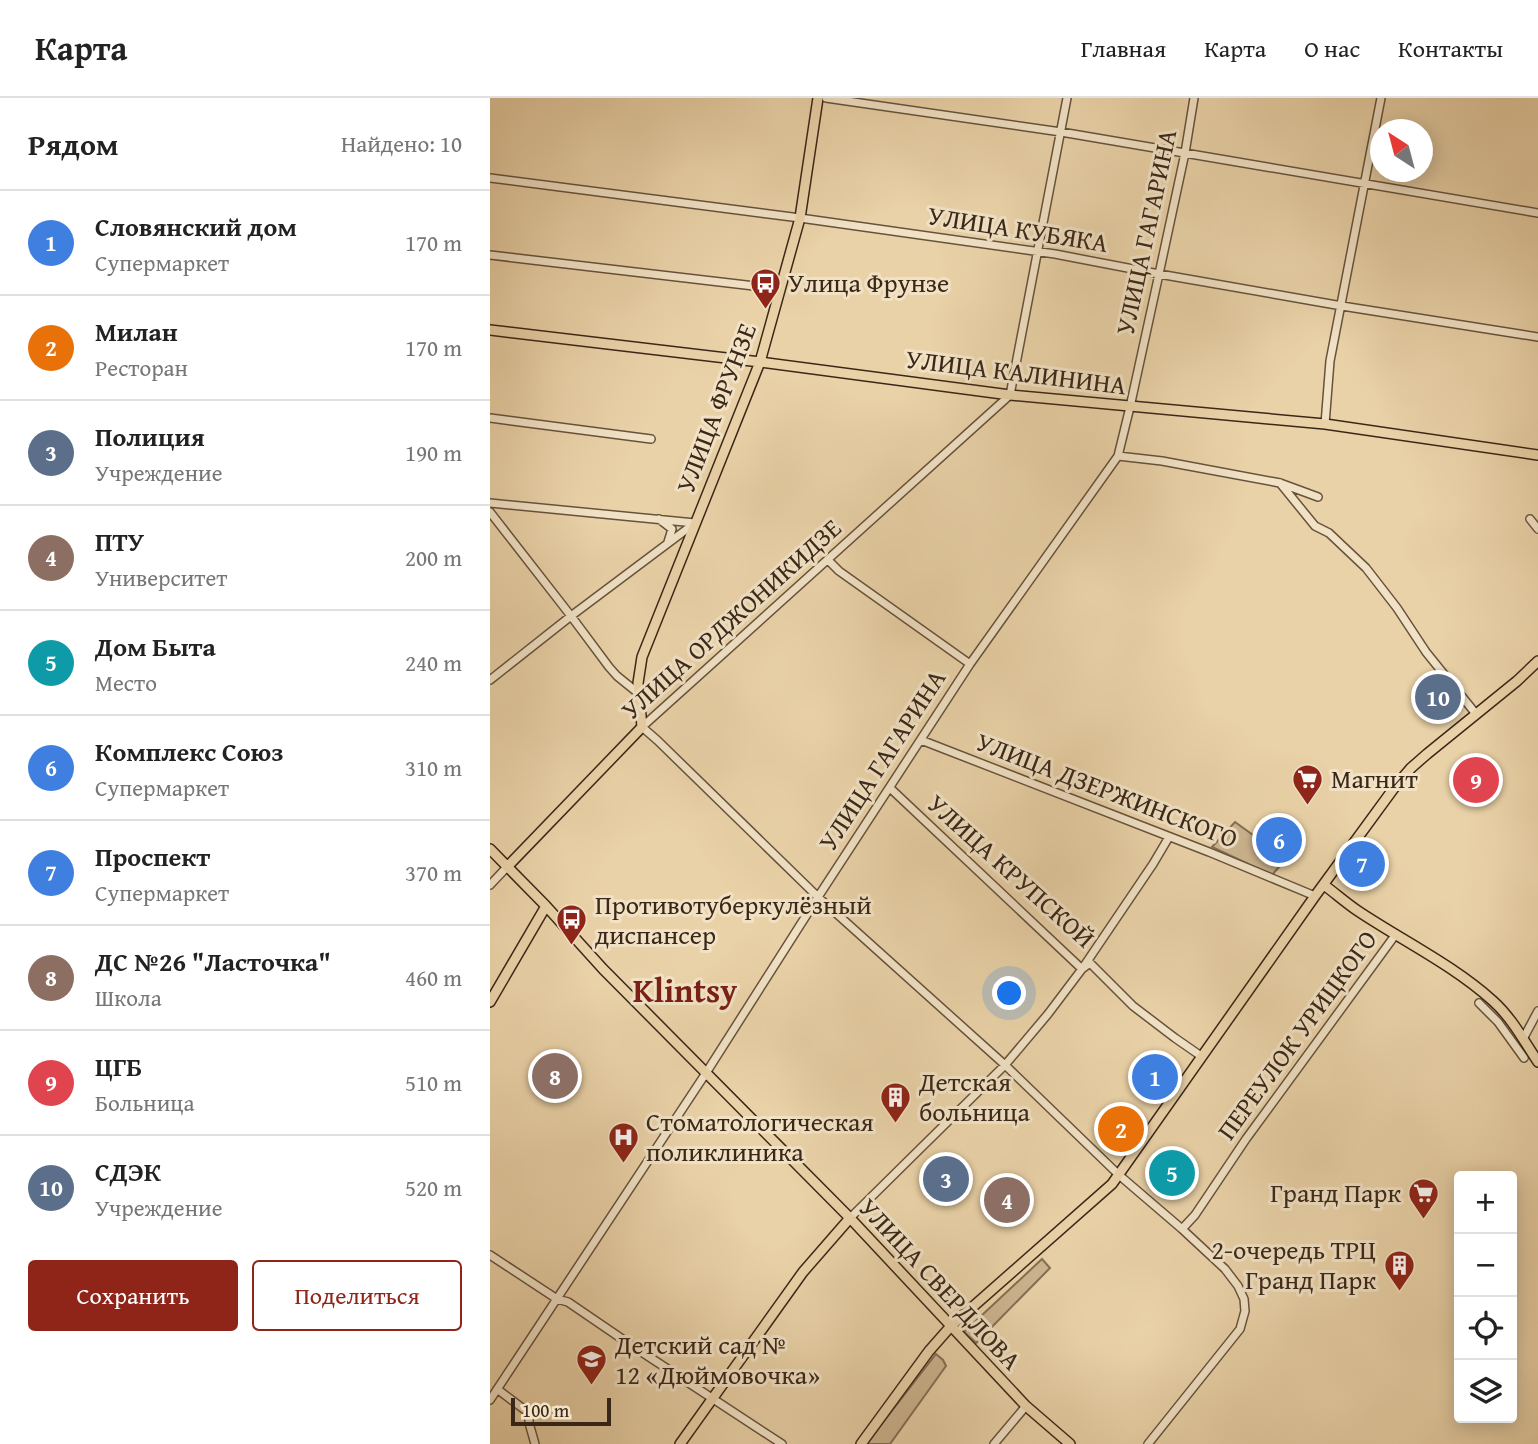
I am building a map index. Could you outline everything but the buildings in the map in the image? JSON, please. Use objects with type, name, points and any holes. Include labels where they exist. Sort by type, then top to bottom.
[{"type":"main road","name":"УЛИЦА ФРУНЗЕ","points":[[642,727],[638,683],[642,657],[760,362],[800,218],[818,98]]},
{"type":"main road","name":"УЛИЦА КАЛИНИНА","points":[[490,330],[1010,395],[1325,424],[1538,454]]},
{"type":"main road","points":[[861,1444],[951,1326],[1112,1184],[1315,896],[1411,768],[1538,661]]},
{"type":"main road","name":"УЛИЦА ОРДЖОНИКИДЗЕ","points":[[507,867],[642,727]]},
{"type":"main road","name":"УЛИЦА СВЕРДЛОВА","points":[[490,849],[547,906],[603,969],[850,1218],[1026,1406],[1070,1444]]},
{"type":"main road","points":[[1324,885],[1360,912],[1481,991],[1502,1010],[1538,1062]]},
{"type":"main road","points":[[490,1002],[547,906]]},
{"type":"main road","points":[[680,1444],[803,1272],[850,1218]]},
{"type":"street","points":[[826,98],[1060,132],[1538,212]]},
{"type":"street","points":[[1010,395],[1067,98]]},
{"type":"street","name":"УЛИЦА ГАГАРИНА","points":[[490,1400],[706,1073],[970,664],[1118,456],[1185,153],[1194,98]]},
{"type":"street","points":[[1325,424],[1330,361],[1381,98]]},
{"type":"street","name":"УЛИЦА КУБЯКА","points":[[490,178],[1037,252],[1342,306],[1538,337]]},
{"type":"street","points":[[490,255],[780,289]]},
{"type":"street","name":"УЛИЦА ОРДЖОНИКИДЗЕ","points":[[642,727],[1010,395]]},
{"type":"street","points":[[490,418],[651,439]]},
{"type":"street","points":[[1118,456],[1162,461],[1280,483],[1318,497]]},
{"type":"street","points":[[1280,483],[1315,526],[1329,533],[1366,568],[1426,652],[1476,714]]},
{"type":"street","points":[[490,503],[695,523]]},
{"type":"street","points":[[490,512],[617,677],[638,693]]},
{"type":"street","points":[[659,519],[672,529],[667,543]]},
{"type":"street","points":[[1530,519],[1538,529]]},
{"type":"street","points":[[490,680],[695,523]]},
{"type":"street","points":[[828,559],[839,571],[970,664]]},
{"type":"street","points":[[642,727],[818,897],[1005,1065],[1119,1175],[1182,1229],[1233,1278],[1245,1304],[1243,1321],[1235,1336],[1147,1444]]},
{"type":"street","name":"УЛИЦА ДЗЕРЖИНСКОГО","points":[[921,740],[1315,896]]},
{"type":"street","name":"УЛИЦА КРУПСКОЙ","points":[[890,788],[1082,969],[1090,963],[1133,1006],[1202,1056]]},
{"type":"street","points":[[850,1218],[1005,1065],[1048,1014],[1082,969],[1169,838]]},
{"type":"street","name":"УЛИЦА ОРДЖОНИКИДЗЕ","points":[[490,885],[507,867]]},
{"type":"street","name":"ПЕРЕУЛОК УРИЦКОГО","points":[[1182,1229],[1396,934]]},
{"type":"street","points":[[1479,1003],[1498,1022],[1524,1058]]},
{"type":"street","points":[[1523,1039],[1538,1011]]},
{"type":"street","points":[[490,1255],[557,1299],[568,1302],[782,1444]]},
{"type":"street","points":[[497,1389],[529,1413],[535,1444]]},
{"type":"street","points":[[994,1444],[1026,1406]]},
{"type":"shaded area","points":[[1235,822],[1286,859],[1272,875],[1212,847]]},
{"type":"shaded area","points":[[1042,1259],[1050,1268],[976,1343],[964,1332]]},
{"type":"shaded area","points":[[936,1354],[946,1366],[890,1444],[866,1444]]},
{"type":"place","name":"Улица Фрунзе","points":[[765,310]]},
{"type":"place","name":"СДЭК","points":[[1438,697]]},
{"type":"place","name":"ЦГБ","points":[[1476,780]]},
{"type":"place","name":"Магнит","points":[[1308,806]]},
{"type":"place","name":"Комплекс Союз","points":[[1279,840]]},
{"type":"place","name":"Проспект","points":[[1362,864]]},
{"type":"place","name":"Противотуберкулёзный диспансер","points":[[572,947]]},
{"type":"place","name":"ДС №26 \"Ласточка\"","points":[[555,1076]]},
{"type":"place","name":"Словянский дом","points":[[1155,1077]]},
{"type":"place","name":"Детская больница","points":[[896,1124]]},
{"type":"place","name":"Милан","points":[[1121,1129]]},
{"type":"place","name":"Стоматологическая поликлиника","points":[[623,1164]]},
{"type":"place","name":"Дом Быта","points":[[1172,1173]]},
{"type":"place","name":"Полиция","points":[[946,1179]]},
{"type":"place","name":"ПТУ","points":[[1007,1200]]},
{"type":"place","name":"Гранд Парк","points":[[1424,1220]]},
{"type":"place","name":"2-очередь ТРЦ Гранд Парк","points":[[1399,1292]]},
{"type":"place","name":"Детский сад № 12 «Дюймовочка»","points":[[592,1387]]},
{"type":"district","name":"Klintsy","points":[[685,990]]}]
